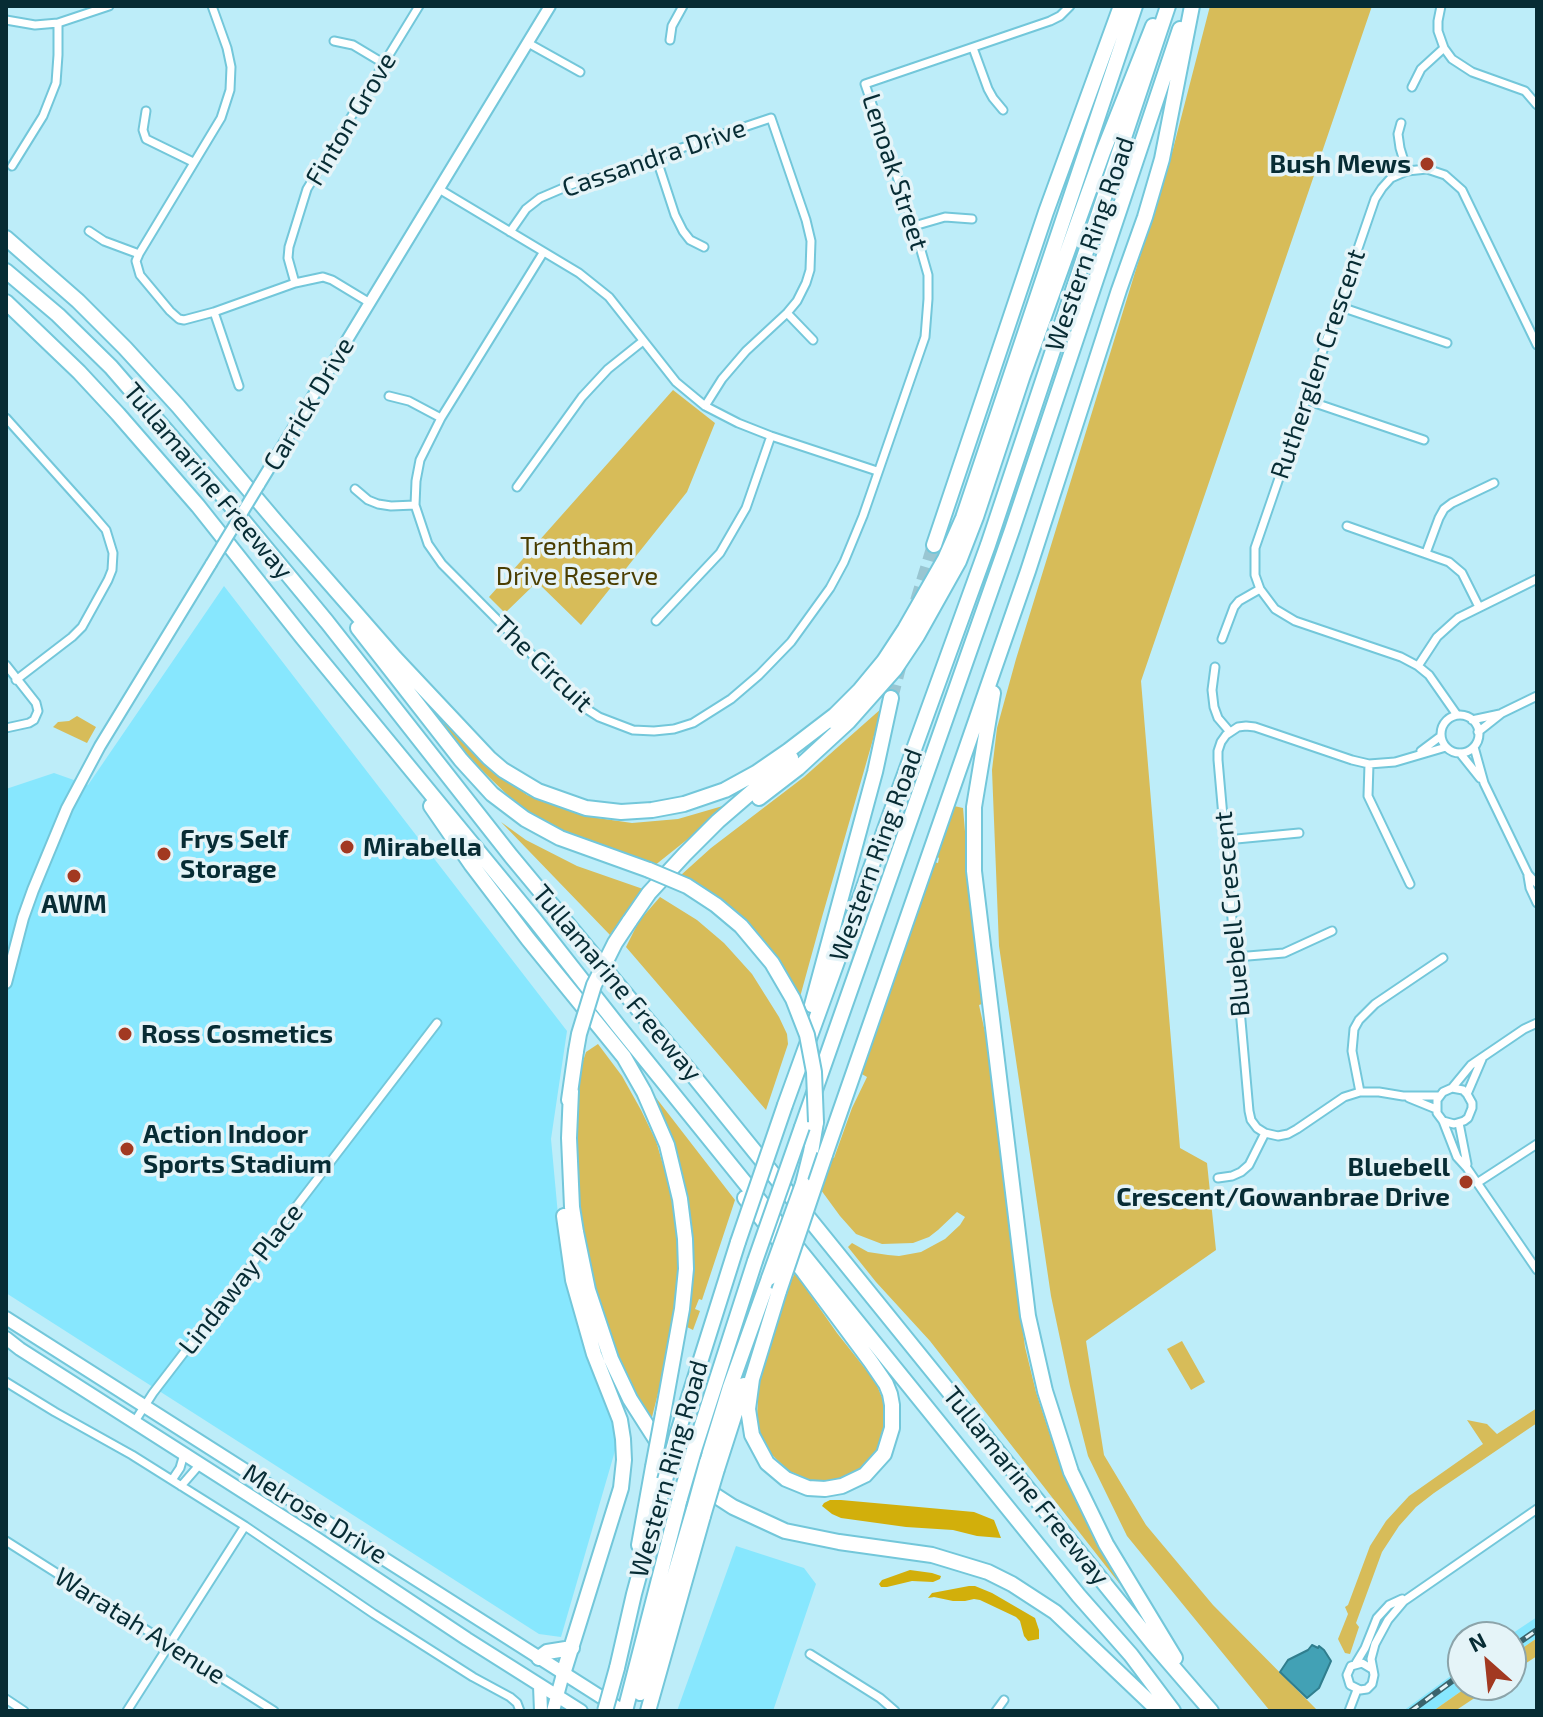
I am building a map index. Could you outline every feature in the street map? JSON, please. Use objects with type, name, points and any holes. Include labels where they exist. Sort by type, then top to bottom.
[{"type":"highway","points":[[934,545],[1046,212],[1121,6]]},
{"type":"highway","points":[[563,1674],[624,1475],[620,1420],[580,1309],[562,1203],[563,1143],[576,1051],[594,985],[615,943],[649,893],[718,821],[811,741],[884,661],[945,559],[963,518],[1135,6]]},
{"type":"highway","points":[[685,854],[798,768],[848,722],[895,669],[938,599],[959,561],[976,517],[1103,152],[1161,6]]},
{"type":"highway","name":"Western Ring Road","points":[[605,1711],[678,1432],[738,1242],[988,545],[1168,6]]},
{"type":"highway","points":[[619,1027],[724,1171],[804,1272],[886,1384],[893,1416],[890,1438],[871,1470],[858,1479],[842,1486],[808,1488],[786,1479],[767,1463],[752,1435],[748,1409],[752,1379],[779,1291],[825,1155],[1012,619],[1145,217],[1162,159],[1190,6]]},
{"type":"highway","name":"Western Ring Road","points":[[624,1711],[644,1684],[680,1498],[755,1261],[1012,530],[1190,6]]},
{"type":"highway","points":[[6,238],[78,301],[125,348],[395,658],[489,758],[519,781],[553,798],[586,808],[621,812],[684,804],[725,790],[756,773],[835,715]]},
{"type":"highway","name":"Tullamarine Freeway","points":[[6,269],[111,367],[243,520],[511,856],[1211,1711]]},
{"type":"highway","name":"Tullamarine Freeway","points":[[6,302],[79,372],[164,466],[243,561],[1079,1596],[1131,1655],[1173,1711]]},
{"type":"highway","points":[[277,523],[476,777],[525,819],[560,838],[674,880],[701,895],[741,926],[781,976],[807,1035],[815,1085],[816,1122],[803,1184],[730,1387],[712,1465],[635,1711]]},
{"type":"highway","points":[[1012,619],[996,679],[974,807],[974,871],[1028,1316],[1045,1391],[1071,1472],[1106,1544],[1186,1680]]},
{"type":"highway","points":[[302,637],[428,802],[480,877],[617,1048],[648,1100],[667,1145],[683,1217],[686,1255],[683,1297],[641,1529],[634,1594]]},
{"type":"highway","points":[[785,1105],[843,895],[891,698]]},
{"type":"highway","points":[[571,1091],[569,1138],[572,1207],[588,1290],[599,1328],[630,1399],[676,1465],[693,1481],[733,1507],[785,1531],[932,1555],[976,1568],[1012,1584],[1055,1612],[1159,1711]]},
{"type":"highway","points":[[712,1465],[779,1291]]},
{"type":"highway","points":[[539,1658],[547,1652],[572,1648]]},
{"type":"highway","points":[[644,1684],[648,1711]]},
{"type":"main road","name":"Melrose Drive","points":[[6,1318],[624,1711]]},
{"type":"main road","name":"Melrose Drive","points":[[6,1338],[578,1710]]},
{"type":"main road","points":[[333,1549],[343,1533]]},
{"type":"main road","points":[[553,1711],[563,1674]]},
{"type":"main road","points":[[540,1686],[541,1711]]},
{"type":"main road","points":[[578,1710],[584,1687]]},
{"type":"street","points":[[6,20],[35,25],[58,23],[109,6]]},
{"type":"street","points":[[212,6],[227,48],[231,67],[230,90],[221,118],[139,254],[136,261],[140,275],[176,316],[184,320],[295,283],[323,277],[370,303]]},
{"type":"street","name":"Finton Grove","points":[[295,283],[288,258],[289,247],[307,189],[419,6]]},
{"type":"street","name":"Carrick Drive","points":[[6,983],[36,881],[73,796],[550,6]]},
{"type":"street","points":[[670,40],[672,26],[683,6]]},
{"type":"street","name":"Lenoak Street","points":[[877,471],[925,337],[928,275],[865,84],[1050,21],[1070,6]]},
{"type":"street","points":[[1441,6],[1438,31],[1452,59],[1472,72],[1525,91],[1537,105]]},
{"type":"street","points":[[12,166],[43,116],[56,83],[58,23]]},
{"type":"street","points":[[334,41],[353,45],[383,63]]},
{"type":"street","points":[[528,43],[580,72]]},
{"type":"street","points":[[973,48],[988,89],[1003,110]]},
{"type":"street","points":[[1412,87],[1421,69],[1444,48]]},
{"type":"street","points":[[146,111],[143,130],[146,139],[193,162]]},
{"type":"street","name":"Cassandra Drive","points":[[510,232],[526,209],[540,198],[771,118],[811,241],[806,283],[797,301],[746,351],[722,379],[705,406]]},
{"type":"street","points":[[1401,123],[1398,134],[1407,171],[1435,171],[1455,181],[1462,190],[1537,345]]},
{"type":"street","points":[[656,157],[683,231],[690,240],[704,247]]},
{"type":"street","name":"Rutherglen Crescent","points":[[1260,589],[1255,575],[1255,548],[1375,199],[1391,178],[1407,171]]},
{"type":"street","points":[[439,189],[579,273],[609,297],[676,382],[705,406],[771,436],[877,471]]},
{"type":"street","points":[[914,226],[945,217],[972,219]]},
{"type":"street","points":[[89,231],[104,241],[139,254]]},
{"type":"street","name":"The Circuit","points":[[543,253],[441,418],[420,460],[415,505],[428,544],[442,564],[585,708],[618,726],[654,731],[693,723],[731,699],[776,660],[830,588],[863,516],[877,471]]},
{"type":"street","points":[[1338,306],[1447,343]]},
{"type":"street","points":[[214,312],[239,386]]},
{"type":"street","points":[[787,313],[813,340]]},
{"type":"street","points":[[517,487],[582,397],[608,369],[643,341]]},
{"type":"street","points":[[389,396],[409,401],[441,418]]},
{"type":"street","points":[[1306,400],[1424,440]]},
{"type":"street","points":[[6,418],[106,530],[113,553],[108,580],[82,627],[16,680]]},
{"type":"street","points":[[656,621],[720,553],[746,508],[771,436]]},
{"type":"street","points":[[1426,553],[1444,509],[1494,483]]},
{"type":"street","points":[[355,489],[378,504],[415,505]]},
{"type":"street","points":[[1347,526],[1426,553],[1456,567],[1479,607]]},
{"type":"street","points":[[1418,666],[1447,626],[1537,579]]},
{"type":"street","points":[[1222,639],[1234,607],[1260,589],[1275,609],[1295,621],[1401,657],[1418,666],[1429,675],[1457,715]]},
{"type":"street","points":[[6,665],[36,703],[38,711],[29,723],[6,728]]},
{"type":"street","points":[[1215,667],[1212,690],[1214,707],[1218,718],[1230,732],[1238,727],[1255,727],[1369,764],[1395,762],[1446,747]]},
{"type":"street","points":[[1442,695],[1447,720]]},
{"type":"street","points":[[1478,732],[1502,713],[1537,696]]},
{"type":"street","points":[[1472,720],[1502,713]]},
{"type":"street","points":[[1474,747],[1460,753],[1446,747],[1441,736],[1447,720],[1457,715],[1472,720],[1478,732],[1474,747],[1484,783],[1528,874],[1537,884]]},
{"type":"street","name":"Bluebell Crescent","points":[[1230,732],[1218,751],[1249,1111],[1251,1120],[1265,1133]]},
{"type":"street","points":[[1413,756],[1441,736]]},
{"type":"street","points":[[1460,753],[1484,783]]},
{"type":"street","points":[[1369,764],[1368,796],[1410,884]]},
{"type":"street","points":[[1226,840],[1299,833]]},
{"type":"street","points":[[1528,874],[1537,903]]},
{"type":"street","points":[[1236,957],[1284,953],[1332,931]]},
{"type":"street","points":[[1360,1092],[1352,1051],[1354,1029],[1359,1020],[1375,1004],[1443,958]]},
{"type":"street","points":[[1524,1029],[1537,1015]]},
{"type":"street","name":"Lindaway Place","points":[[135,1421],[437,1023]]},
{"type":"street","points":[[1218,1178],[1232,1176],[1249,1165],[1265,1133],[1278,1136],[1288,1134],[1344,1097],[1360,1092],[1439,1096],[1452,1088],[1471,1065],[1537,1023]]},
{"type":"street","points":[[1467,1094],[1483,1057]]},
{"type":"street","points":[[1443,1121],[1459,1123],[1468,1118],[1472,1108],[1467,1094],[1452,1088]]},
{"type":"street","points":[[1403,1096],[1436,1109]]},
{"type":"street","points":[[1439,1096],[1437,1113],[1457,1157],[1537,1270]]},
{"type":"street","points":[[1459,1123],[1467,1168]]},
{"type":"street","points":[[1477,1183],[1537,1144]]},
{"type":"street","name":"Melrose Drive","points":[[6,1382],[245,1526],[374,1614],[510,1697],[520,1709]]},
{"type":"street","points":[[172,1480],[184,1454]]},
{"type":"street","points":[[181,1486],[201,1463]]},
{"type":"street","points":[[1414,1593],[1384,1609],[1375,1621],[1365,1648],[1348,1670],[1350,1685],[1357,1690],[1367,1689],[1372,1684],[1372,1656],[1381,1631],[1399,1605],[1537,1509]]},
{"type":"street","points":[[127,1711],[245,1526]]},
{"type":"street","name":"Waratah Avenue","points":[[6,1541],[274,1711]]},
{"type":"street","points":[[810,1654],[880,1698],[895,1711]]},
{"type":"street","points":[[1356,1663],[1365,1663],[1372,1669]]},
{"type":"street","points":[[1349,1711],[1357,1690]]},
{"type":"street","points":[[6,1699],[24,1711]]},
{"type":"street","points":[[996,1711],[1004,1700]]},
{"type":"shaded area","points":[[224,586],[567,1031],[551,1139],[563,1269],[590,1359],[619,1437],[561,1637],[539,1634],[6,1293],[6,789],[54,773],[88,785]]},
{"type":"shaded area","points":[[830,1500],[974,1512],[994,1520],[1001,1538],[841,1518],[822,1506]]},
{"type":"shaded area","points":[[736,1546],[804,1568],[816,1584],[773,1711],[677,1711]]},
{"type":"shaded area","points":[[910,1570],[941,1576],[933,1582],[912,1581],[887,1587],[879,1584],[882,1580]]},
{"type":"shaded area","points":[[969,1586],[992,1593],[1035,1618],[1039,1639],[1028,1641],[1016,1617],[980,1600],[928,1598],[932,1593]]},
{"type":"shaded area","points":[[1537,1617],[1537,1638],[1527,1645],[1527,1624]]},
{"type":"shaded area","points":[[1312,1645],[1324,1650],[1331,1661],[1319,1688],[1307,1698],[1280,1672],[1288,1660]]},
{"type":"shaded area","points":[[1447,1679],[1447,1701],[1433,1711],[1403,1711]]},
{"type":"green space","points":[[1210,6],[1372,6],[1141,681],[1180,1148],[1207,1163],[1216,1250],[1086,1341],[1104,1455],[1146,1525],[1213,1605],[1318,1711],[1270,1711],[1127,1536],[1088,1456],[1051,1296],[999,946],[992,770],[997,728],[1173,149]]},
{"type":"green space","name":"Trentham Drive Reserve","points":[[673,390],[715,423],[687,492],[581,625],[537,582],[505,613],[489,597]]},
{"type":"green space","points":[[882,708],[800,997],[769,947],[744,919],[716,896],[681,875],[711,848],[804,777]]},
{"type":"green space","points":[[77,716],[96,727],[87,743],[53,727],[58,722]]},
{"type":"green space","points":[[449,721],[485,762],[527,795],[584,816],[632,823],[678,819],[733,803],[654,866],[568,833],[522,809],[464,753],[443,724]]},
{"type":"green space","points":[[954,806],[963,808],[973,925],[985,1003],[979,1005],[989,1050],[1025,1347],[1058,1459],[1119,1583],[930,1341],[848,1247],[852,1243],[868,1252],[899,1256],[921,1252],[945,1239],[965,1217],[957,1212],[929,1237],[913,1243],[882,1244],[856,1234],[821,1190],[867,1077],[860,1073],[934,862],[938,863],[936,856]]},
{"type":"green space","points":[[501,822],[526,840],[577,866],[643,889],[610,935]]},
{"type":"green space","points":[[660,897],[697,920],[724,943],[752,974],[779,1017],[788,1044],[766,1110],[626,947],[639,921]]},
{"type":"green space","points":[[598,1044],[622,1076],[656,1141],[677,1226],[680,1278],[674,1330],[651,1421],[613,1345],[594,1283],[578,1197],[577,1090],[586,1052]]},
{"type":"green space","points":[[650,1090],[735,1200],[702,1300],[699,1299],[695,1309],[700,1311],[693,1330],[687,1327],[693,1247],[687,1197],[673,1143]]},
{"type":"green space","points":[[795,1273],[875,1381],[884,1402],[886,1427],[880,1451],[869,1465],[842,1480],[810,1480],[789,1471],[769,1452],[759,1429],[759,1377],[783,1297]]},
{"type":"green space","points":[[1182,1341],[1205,1382],[1191,1390],[1167,1349]]},
{"type":"green space","points":[[1537,1408],[1537,1423],[1434,1493],[1399,1526],[1382,1552],[1356,1623],[1359,1627],[1350,1654],[1345,1653],[1338,1639],[1348,1614],[1345,1607],[1370,1546],[1386,1521],[1409,1496],[1483,1444],[1467,1420],[1487,1424],[1497,1434]]},
{"type":"green space","points":[[1537,1638],[1537,1656],[1527,1663],[1527,1645]]},
{"type":"green space","points":[[1447,1701],[1470,1701],[1455,1711],[1433,1711]]},
{"type":"tunnel","points":[[917,601],[934,545]]},
{"type":"tunnel","points":[[891,698],[901,660]]},
{"type":"railway","points":[[1527,1637],[1537,1630]]},
{"type":"railway","points":[[1411,1711],[1447,1685]]},
{"type":"place","name":"Bush Mews","points":[[1427,164]]},
{"type":"place","name":"Mirabella","points":[[347,847]]},
{"type":"place","name":"Frys Self Storage","points":[[164,854]]},
{"type":"place","name":"AWM","points":[[74,876]]},
{"type":"place","name":"Ross Cosmetics","points":[[125,1034]]},
{"type":"place","name":"Action Indoor Sports Stadium","points":[[127,1149]]},
{"type":"place","name":"Bluebell Crescent/Gowanbrae Drive","points":[[1466,1182]]}]
